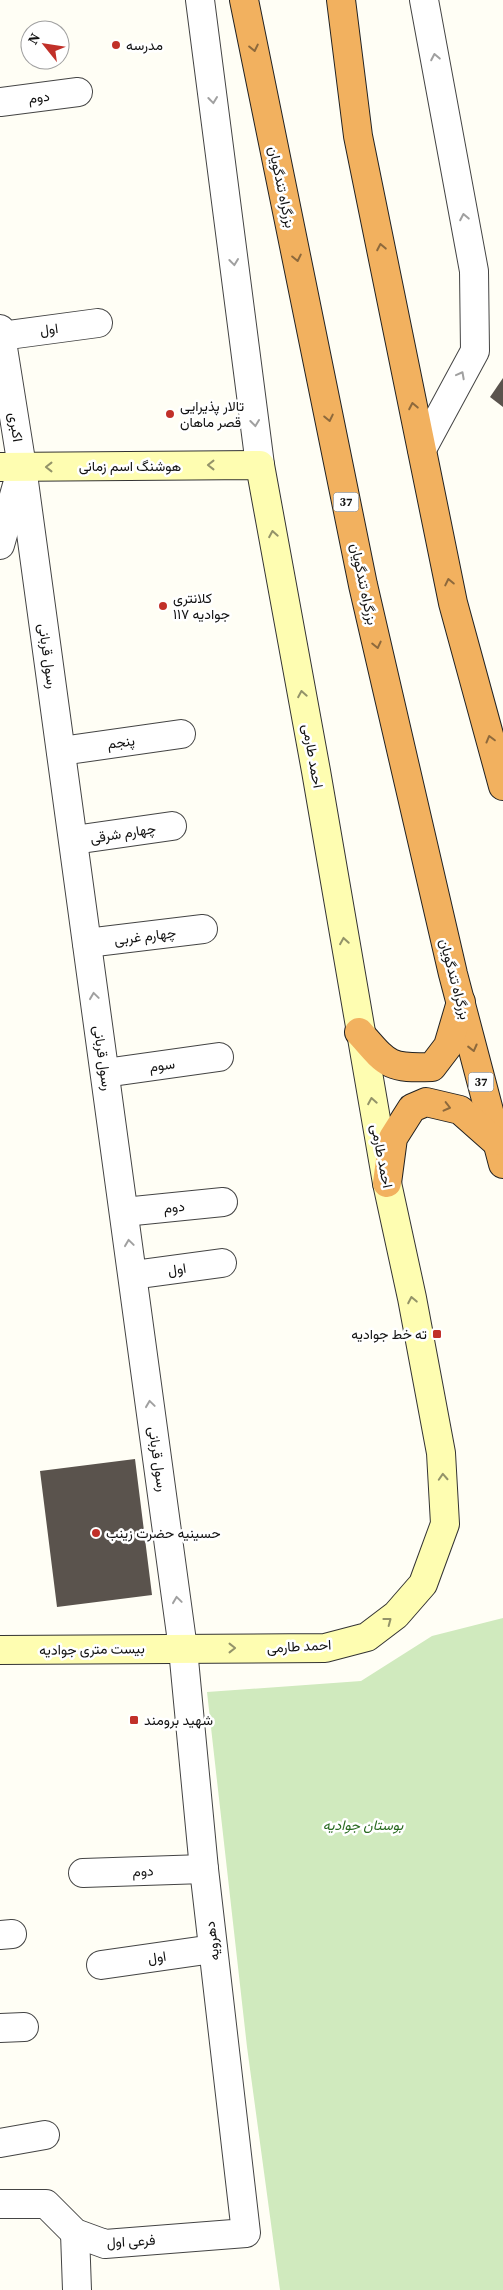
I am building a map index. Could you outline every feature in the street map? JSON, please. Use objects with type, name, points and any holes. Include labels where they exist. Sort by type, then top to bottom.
[{"type":"highway","name":"بزرگراه تندگویان","points":[[244,0],[363,585],[453,974],[462,1000],[499,1152]]},
{"type":"highway","points":[[341,0],[358,136],[453,603],[503,786]]},
{"type":"highway","points":[[359,1032],[384,1060],[405,1068],[432,1067],[448,1046],[462,1000]]},
{"type":"highway","points":[[387,1183],[393,1138],[412,1108],[426,1102],[460,1110],[499,1152]]},
{"type":"street","points":[[200,0],[260,465]]},
{"type":"street","points":[[422,449],[475,351],[474,271],[424,0]]},
{"type":"street","name":"دوم","points":[[0,102],[78,92]]},
{"type":"street","name":"اول","points":[[1,332],[98,323]]},
{"type":"street","name":"اکبری","points":[[1,332],[11,467]]},
{"type":"street","name":"هوشنگ اسم زمانی","points":[[11,467],[260,465]]},
{"type":"street","name":"احمد طارمی","points":[[183,1648],[325,1648],[367,1637],[396,1615],[423,1584],[445,1524],[442,1453],[412,1298],[387,1183],[359,1032],[316,771],[260,465]]},
{"type":"street","points":[[0,545],[11,467]]},
{"type":"street","name":"رسول قربانی","points":[[11,467],[61,751],[74,840],[183,1648]]},
{"type":"street","name":"پنجم","points":[[61,751],[181,734]]},
{"type":"street","name":"چهارم شرقی","points":[[74,840],[172,826]]},
{"type":"street","name":"چهارم غربی","points":[[87,943],[203,929]]},
{"type":"street","name":"سوم","points":[[105,1073],[219,1056]]},
{"type":"street","name":"دوم","points":[[124,1212],[223,1202]]},
{"type":"street","name":"اول","points":[[133,1276],[222,1263]]},
{"type":"street","name":"بیست متری جوادیه","points":[[0,1650],[183,1648]]},
{"type":"street","name":"دهرویه","points":[[183,1648],[204,1868],[246,2233]]},
{"type":"street","name":"دوم","points":[[83,1873],[204,1868]]},
{"type":"street","name":"اول","points":[[102,1965],[213,1950]]},
{"type":"street","points":[[0,2143],[45,2135]]},
{"type":"street","name":"فرعی اول","points":[[0,2204],[46,2204],[75,2233],[105,2244],[246,2233]]},
{"type":"street","points":[[75,2233],[77,2290]]},
{"type":"green space","name":"بوستان جوادیه","points":[[503,1618],[503,2290],[280,2290],[247,2047],[207,1692],[361,1681],[432,1636]]},
{"type":"building","points":[[503,378],[503,407],[490,397]]},
{"type":"building","name":"حسینیه حضرت زینب","points":[[135,1459],[152,1595],[57,1607],[40,1471]]},
{"type":"place","name":"مدرسه","points":[[116,45]]},
{"type":"place","name":"تالار پذیرایی قصر ماهان","points":[[170,414]]},
{"type":"place","name":"کلانتری ۱۱۷ جوادیه","points":[[163,606]]},
{"type":"place","name":"ته خط جوادیه","points":[[437,1334]]},
{"type":"place","name":"حسینیه حضرت زینب","points":[[96,1533]]},
{"type":"place","name":"شهید برومند","points":[[134,1720]]}]
